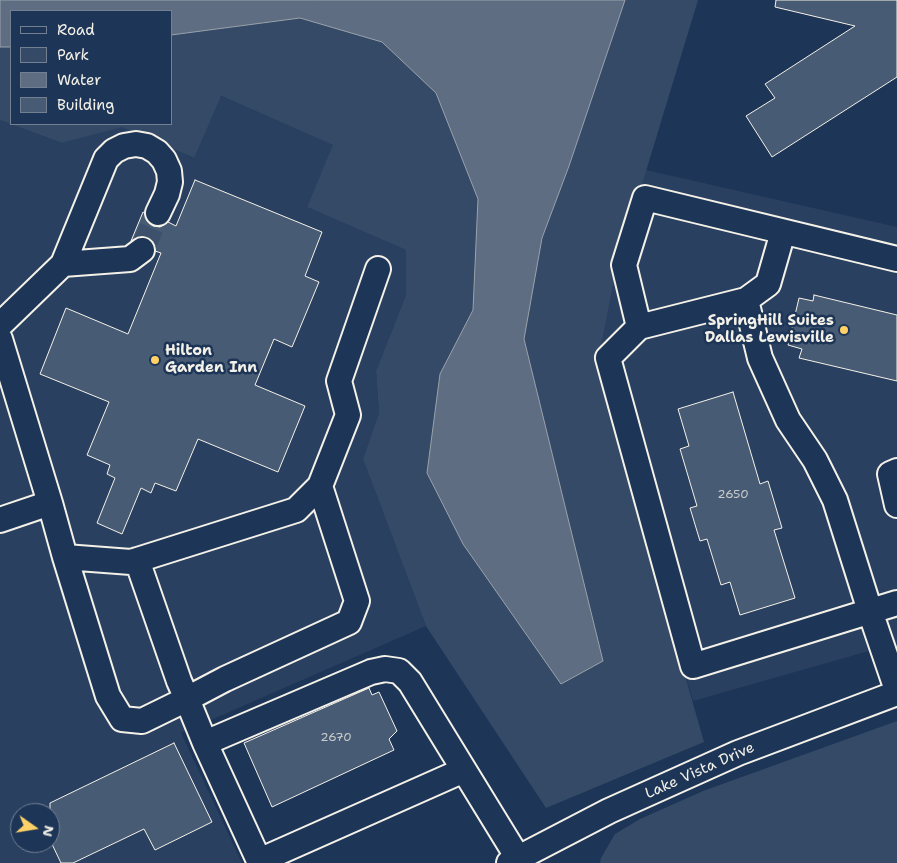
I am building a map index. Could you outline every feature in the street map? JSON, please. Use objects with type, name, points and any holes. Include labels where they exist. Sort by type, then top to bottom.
[{"type":"street","points":[[0,325],[63,264],[106,159],[114,151],[124,146],[136,144],[147,146],[157,152],[164,160],[169,171],[170,182],[167,194],[158,212]]},
{"type":"street","points":[[639,327],[624,265],[644,198],[897,259]]},
{"type":"street","points":[[783,232],[768,284],[746,300],[639,327],[608,358],[693,666],[897,603]]},
{"type":"street","points":[[63,264],[130,259],[142,250]]},
{"type":"street","points":[[65,556],[130,562],[296,510],[320,486],[348,415],[339,381],[378,269]]},
{"type":"street","points":[[746,300],[760,358],[788,420],[815,460],[835,500],[897,692]]},
{"type":"street","points":[[0,339],[108,696],[122,719],[142,721],[188,700],[232,676],[349,622],[357,601],[320,486]]},
{"type":"street","points":[[897,472],[890,474],[897,505]]},
{"type":"street","points":[[0,520],[50,503]]},
{"type":"street","points":[[137,560],[179,681],[259,862],[464,770]]},
{"type":"street","points":[[205,743],[371,672],[386,669],[399,671],[410,682],[464,770],[514,861]]},
{"type":"street","name":"Lake Vista Drive","points":[[514,861],[609,811],[738,753],[897,692]]},
{"type":"shaded area","points":[[220,96],[334,145],[307,207],[406,250],[406,295],[376,371],[379,413],[363,459],[426,626],[181,733],[242,863],[0,863],[0,120],[62,143],[122,126],[193,158]]},
{"type":"shaded area","points":[[646,170],[897,227],[897,643],[693,701],[597,367],[616,270]]},
{"type":"green space","points":[[0,0],[698,0],[616,270],[597,367],[704,742],[546,808],[426,626],[363,459],[379,413],[376,371],[406,295],[406,250],[307,207],[333,145],[221,96],[194,158],[122,127],[62,143],[13,125],[172,125],[172,10],[10,10],[10,124],[0,120]]},
{"type":"green space","points":[[897,721],[897,863],[600,863],[615,834],[640,819],[703,791]]},
{"type":"water","points":[[0,0],[625,0],[569,166],[542,238],[524,339],[603,661],[561,684],[463,544],[427,473],[440,374],[473,310],[478,199],[436,93],[382,42],[300,18],[172,35],[172,10],[10,10],[10,47],[0,47]]},
{"type":"building","points":[[776,0],[897,0],[897,77],[772,157],[746,116],[775,98],[765,84],[855,26],[775,7]]},
{"type":"building","name":"Hilton Garden Inn","points":[[195,180],[322,232],[305,276],[319,282],[292,347],[274,339],[255,385],[305,406],[278,472],[198,439],[176,491],[155,483],[151,493],[141,488],[122,534],[97,523],[115,478],[107,474],[110,465],[87,455],[109,402],[40,374],[66,308],[128,334],[161,253],[155,251],[153,242],[147,237],[140,236],[131,241],[143,212],[147,221],[153,226],[160,227],[168,222],[176,226]]},
{"type":"building","name":"SpringHill Suites Dallas Lewisville","points":[[814,295],[897,315],[897,381],[799,358],[802,349],[788,345],[799,298],[813,301]]},
{"type":"building","points":[[733,392],[760,484],[768,481],[782,528],[774,530],[795,598],[740,615],[730,582],[721,585],[707,539],[700,541],[690,508],[697,506],[680,449],[689,446],[678,409]]},
{"type":"building","points":[[369,688],[372,695],[379,692],[397,731],[389,739],[394,750],[272,807],[244,743]]},
{"type":"building","points":[[174,743],[212,822],[155,850],[144,829],[73,863],[61,863],[56,853],[60,853],[60,803],[50,803]]},
{"type":"tunnel","points":[[142,250],[158,213]]},
{"type":"place","name":"SpringHill Suites Dallas Lewisville","points":[[844,330]]},
{"type":"place","name":"Hilton Garden Inn","points":[[155,360]]}]
